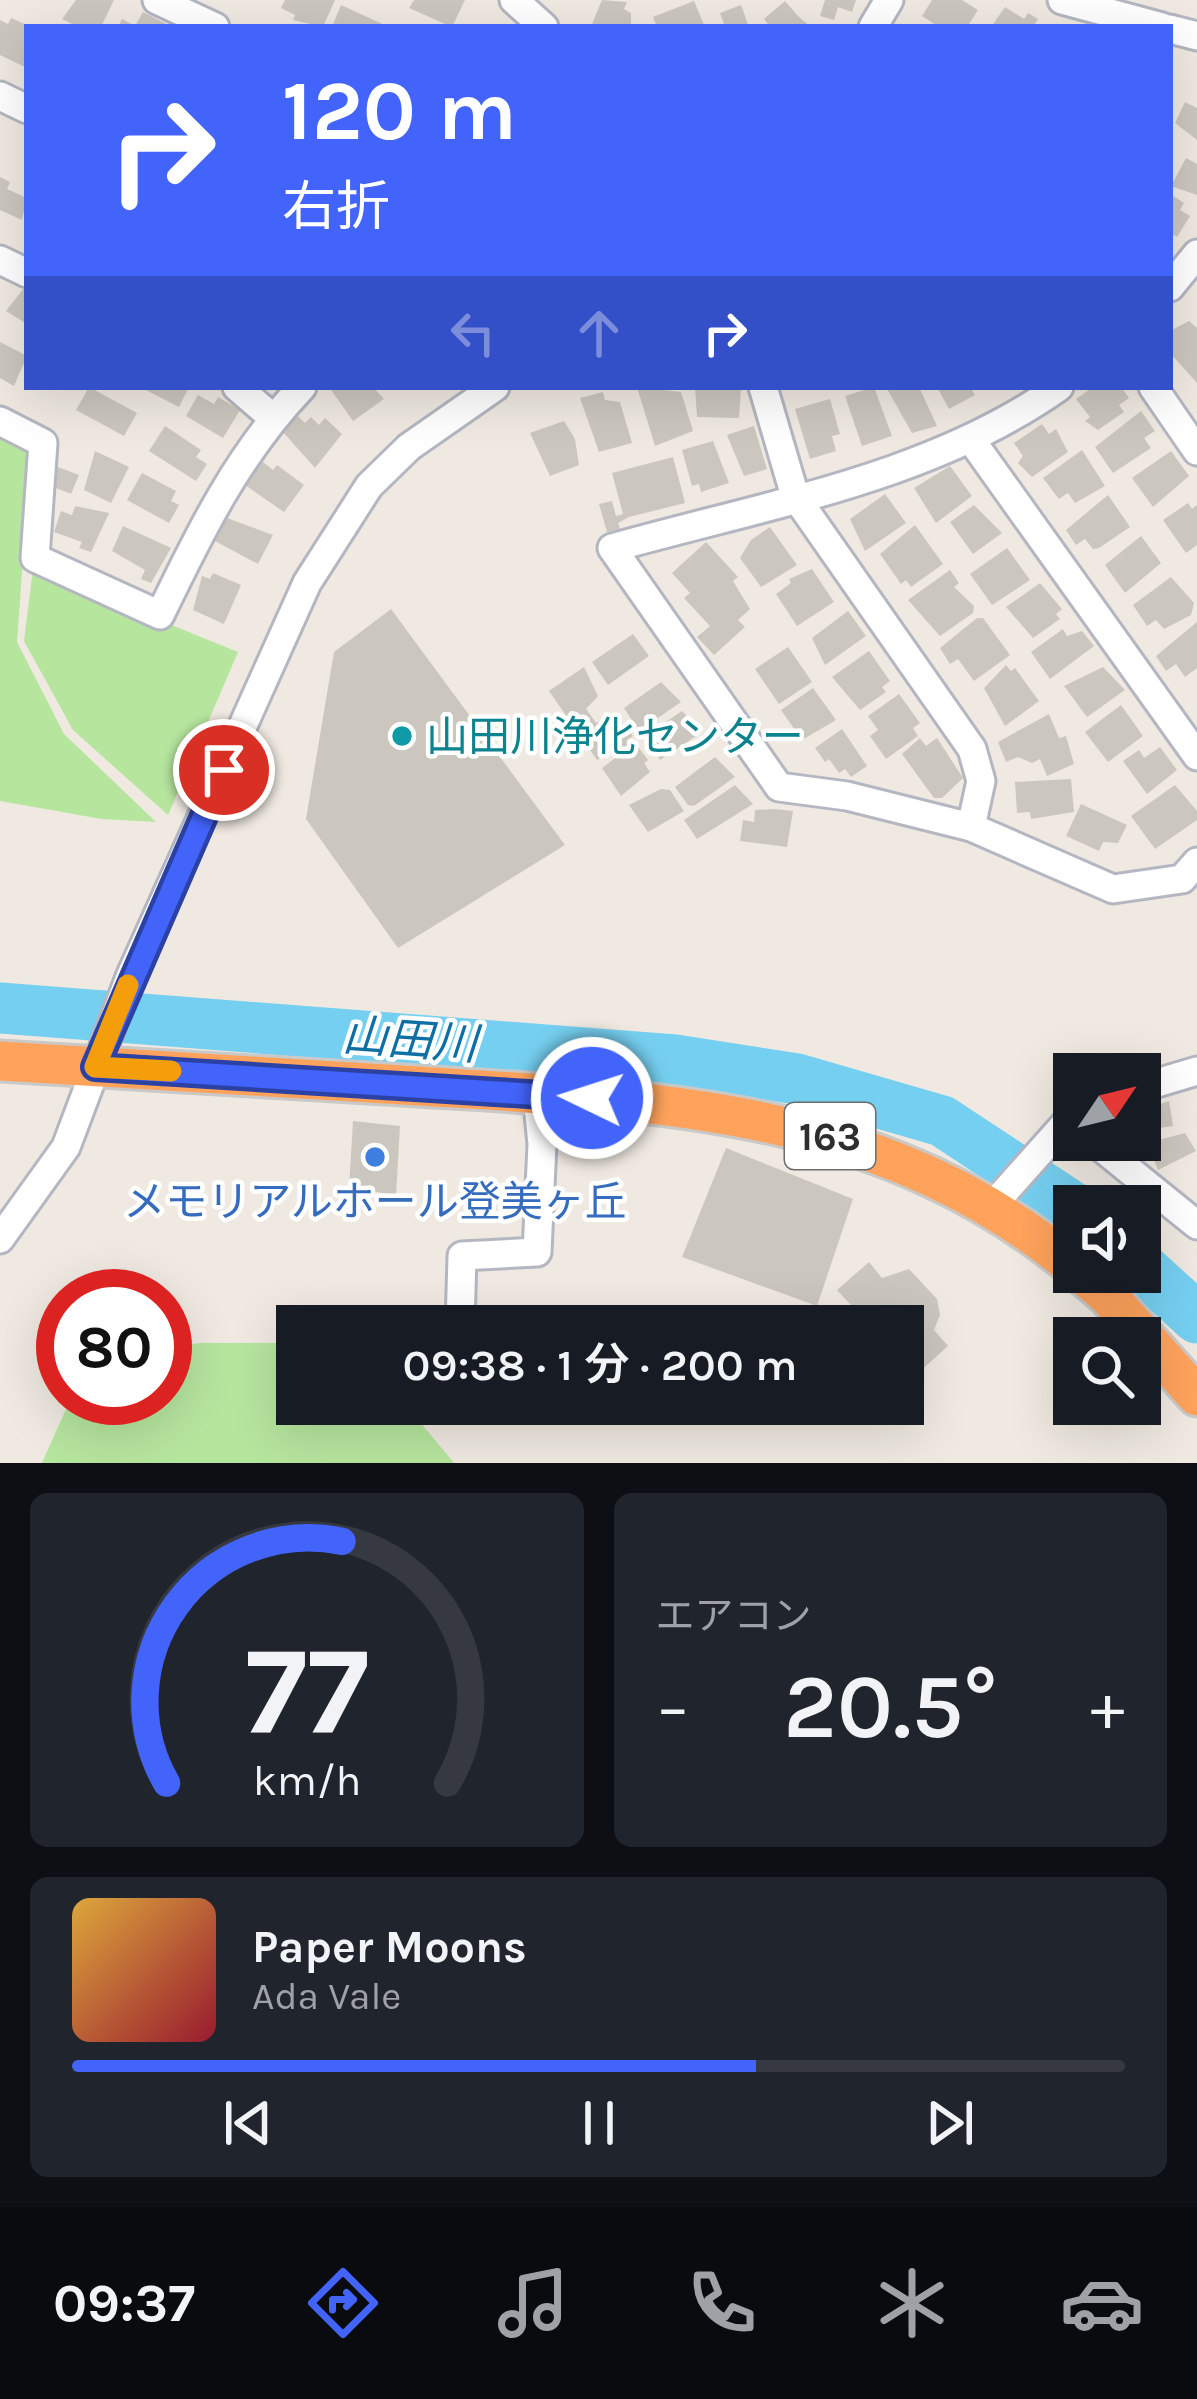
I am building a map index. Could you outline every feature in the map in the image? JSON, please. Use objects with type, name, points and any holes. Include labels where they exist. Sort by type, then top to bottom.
[{"type":"highway","name":"163","points":[[0,1061],[706,1107],[826,1135],[1002,1194],[1053,1246]]},
{"type":"highway","name":"163","points":[[1100,1293],[1197,1396]]},
{"type":"street","points":[[158,0],[208,24]]},
{"type":"street","points":[[514,0],[541,24]]},
{"type":"street","points":[[1062,0],[1150,24]]},
{"type":"street","points":[[1173,283],[1197,254]]},
{"type":"street","points":[[240,390],[273,418]]},
{"type":"street","points":[[0,421],[43,443],[35,558],[160,615],[213,504],[273,418],[299,390]]},
{"type":"street","points":[[0,1239],[67,1147],[130,977],[307,583],[369,486],[409,447],[491,390]]},
{"type":"street","points":[[765,390],[795,496],[972,749],[981,781],[971,827]]},
{"type":"street","points":[[1054,390],[973,441],[613,548],[779,787],[847,796],[971,827],[1113,889],[1182,879],[1197,862]]},
{"type":"street","points":[[1155,390],[1197,451]]},
{"type":"street","points":[[973,441],[1197,756]]},
{"type":"street","points":[[1161,1082],[1197,1071]]},
{"type":"street","points":[[461,1305],[462,1256],[537,1252],[542,1144],[537,1094]]},
{"type":"street","points":[[1002,1194],[1053,1134]]},
{"type":"street","points":[[1118,1161],[1197,1225]]},
{"type":"green space","points":[[0,439],[31,448],[17,642],[64,734],[156,822],[102,819],[0,801]]},
{"type":"green space","points":[[33,569],[238,652],[168,815],[73,730],[24,641]]},
{"type":"green space","points":[[276,1343],[276,1425],[422,1425],[454,1463],[42,1463],[59,1425],[192,1425],[192,1344]]},
{"type":"building","points":[[76,0],[114,0],[102,24],[72,24],[62,19]]},
{"type":"building","points":[[285,0],[335,0],[324,24],[293,20],[295,15],[281,8]]},
{"type":"building","points":[[414,0],[465,0],[453,24],[409,8]]},
{"type":"building","points":[[602,0],[627,2],[624,9],[631,13],[631,24],[592,24]]},
{"type":"building","points":[[825,0],[856,0],[852,12],[838,7],[834,20],[820,16]]},
{"type":"building","points":[[932,0],[962,0],[978,10],[969,24],[934,24],[922,16]]},
{"type":"building","points":[[694,1],[704,24],[656,24],[653,17]]},
{"type":"building","points":[[785,1],[807,24],[768,24],[764,19]]},
{"type":"building","points":[[341,5],[382,24],[333,24]]},
{"type":"building","points":[[741,5],[748,24],[724,24],[720,13]]},
{"type":"building","points":[[1005,7],[1024,19],[1028,13],[1038,19],[1035,24],[993,24]]},
{"type":"building","points":[[143,12],[166,24],[136,24]]},
{"type":"building","points":[[11,18],[25,24],[24,67],[0,55],[0,20],[8,24]]},
{"type":"building","points":[[1185,102],[1197,108],[1197,140],[1175,123]]},
{"type":"building","points":[[1186,158],[1197,164],[1197,195],[1173,187]]},
{"type":"building","points":[[0,177],[10,182],[7,189],[24,197],[22,220],[0,210]]},
{"type":"building","points":[[1173,196],[1184,203],[1180,210],[1190,216],[1177,237],[1173,235]]},
{"type":"building","points":[[24,288],[24,322],[6,311]]},
{"type":"building","points":[[1189,321],[1197,328],[1197,383],[1173,356],[1173,329]]},
{"type":"building","points":[[0,342],[24,354],[24,363],[14,386],[0,378]]},
{"type":"building","points":[[87,390],[95,390],[137,413],[124,436],[76,410]]},
{"type":"building","points":[[146,390],[188,390],[179,407]]},
{"type":"building","points":[[331,390],[376,390],[384,399],[353,421]]},
{"type":"building","points":[[638,390],[681,392],[693,431],[655,446]]},
{"type":"building","points":[[695,390],[741,390],[739,418],[697,417]]},
{"type":"building","points":[[875,390],[892,436],[862,446],[845,396]]},
{"type":"building","points":[[888,390],[920,390],[937,426],[912,433]]},
{"type":"building","points":[[939,390],[972,390],[975,395],[949,409]]},
{"type":"building","points":[[1089,390],[1123,390],[1129,398],[1119,405],[1124,412],[1098,430],[1085,421],[1090,417],[1076,399]]},
{"type":"building","points":[[603,392],[605,400],[620,402],[632,443],[599,452],[580,398]]},
{"type":"building","points":[[198,395],[214,404],[218,397],[240,410],[223,438],[186,416]]},
{"type":"building","points":[[830,399],[840,434],[832,436],[836,451],[810,459],[795,409]]},
{"type":"building","points":[[1141,411],[1155,431],[1144,438],[1151,448],[1113,473],[1095,447]]},
{"type":"building","points":[[298,416],[305,423],[311,417],[319,425],[325,418],[342,434],[315,468],[283,432]]},
{"type":"building","points":[[564,421],[575,439],[579,465],[550,476],[530,433]]},
{"type":"building","points":[[1042,424],[1049,434],[1056,429],[1068,452],[1032,477],[1018,463],[1023,456],[1014,443]]},
{"type":"building","points":[[165,426],[201,450],[196,457],[207,464],[196,481],[149,451]]},
{"type":"building","points":[[754,426],[767,469],[744,476],[727,435]]},
{"type":"building","points":[[713,441],[729,483],[701,492],[699,484],[692,486],[682,450]]},
{"type":"building","points":[[1082,450],[1105,486],[1075,503],[1068,493],[1059,499],[1043,478]]},
{"type":"building","points":[[95,451],[129,467],[111,503],[84,490]]},
{"type":"building","points":[[1171,451],[1189,476],[1153,507],[1132,478]]},
{"type":"building","points":[[673,457],[685,503],[629,517],[618,523],[620,529],[607,532],[599,504],[612,501],[616,516],[623,514],[612,473]]},
{"type":"building","points":[[263,462],[273,470],[277,465],[304,485],[284,512],[245,485]]},
{"type":"building","points":[[950,466],[972,496],[936,523],[914,488]]},
{"type":"building","points":[[58,467],[79,475],[71,494],[51,486]]},
{"type":"building","points":[[142,473],[176,491],[171,501],[179,505],[169,523],[127,500]]},
{"type":"building","points":[[885,494],[906,523],[865,551],[850,519]]},
{"type":"building","points":[[1108,495],[1130,527],[1099,548],[1093,549],[1085,539],[1076,545],[1066,530]]},
{"type":"building","points":[[1188,503],[1192,509],[1197,505],[1197,545],[1186,553],[1163,520]]},
{"type":"building","points":[[974,505],[1002,533],[973,554],[950,522]]},
{"type":"building","points":[[75,506],[109,513],[91,552],[79,548],[82,542],[54,532],[61,511],[72,515]]},
{"type":"building","points":[[227,518],[273,535],[258,564],[215,541]]},
{"type":"building","points":[[915,525],[943,564],[911,587],[906,580],[901,584],[880,554]]},
{"type":"building","points":[[123,526],[171,548],[151,583],[141,579],[145,570],[112,551]]},
{"type":"building","points":[[770,527],[797,565],[761,587],[740,558],[751,540]]},
{"type":"building","points":[[1141,536],[1161,563],[1125,593],[1105,565]]},
{"type":"building","points":[[706,542],[738,577],[733,581],[750,609],[738,620],[745,627],[714,655],[697,637],[710,626],[684,598],[690,593],[672,573]]},
{"type":"building","points":[[1007,548],[1030,580],[992,605],[970,574]]},
{"type":"building","points":[[812,569],[834,602],[797,626],[776,594],[791,583],[789,579]]},
{"type":"building","points":[[950,570],[959,583],[954,587],[974,606],[973,613],[940,636],[908,600]]},
{"type":"building","points":[[213,573],[241,585],[224,624],[193,610],[202,576],[210,579]]},
{"type":"building","points":[[1171,577],[1194,603],[1191,615],[1164,629],[1156,620],[1147,626],[1133,605]]},
{"type":"building","points":[[1040,583],[1062,609],[1056,614],[1060,619],[1033,638],[1006,607]]},
{"type":"building","name":"山田川浄化センター","points":[[391,609],[565,845],[398,948],[306,819],[334,652]]},
{"type":"building","points":[[848,611],[866,636],[825,665],[812,638]]},
{"type":"building","points":[[983,618],[1010,655],[974,681],[958,659],[950,664],[940,648]]},
{"type":"building","points":[[1197,622],[1197,668],[1185,677],[1176,664],[1166,671],[1156,656]]},
{"type":"building","points":[[1063,629],[1067,636],[1082,631],[1094,646],[1050,679],[1031,652]]},
{"type":"building","points":[[633,634],[649,656],[608,685],[592,662]]},
{"type":"building","points":[[788,647],[812,682],[779,704],[755,669]]},
{"type":"building","points":[[869,651],[890,681],[882,687],[886,692],[860,710],[832,677]]},
{"type":"building","points":[[1006,665],[1011,671],[1015,668],[1039,701],[1005,726],[984,688]]},
{"type":"building","points":[[584,667],[598,696],[586,709],[596,723],[610,714],[619,726],[623,723],[633,736],[626,741],[631,747],[636,744],[648,760],[644,763],[650,772],[621,796],[602,768],[618,756],[614,749],[597,760],[549,691]]},
{"type":"building","points":[[1103,667],[1125,690],[1087,717],[1064,686]]},
{"type":"building","points":[[661,682],[681,702],[639,731],[624,708]]},
{"type":"building","points":[[813,688],[836,720],[802,740],[781,710]]},
{"type":"building","points":[[899,694],[920,723],[913,728],[918,736],[886,759],[870,736],[878,730],[868,716]]},
{"type":"building","points":[[1121,705],[1143,736],[1108,762],[1085,732]]},
{"type":"building","points":[[682,711],[702,732],[660,760],[645,736]]},
{"type":"building","points":[[1049,714],[1059,738],[1066,736],[1074,764],[1047,776],[1040,759],[1032,763],[1018,757],[1006,762],[998,742]]},
{"type":"building","points":[[842,729],[867,766],[851,777],[845,769],[839,773],[829,759],[825,762],[815,748]]},
{"type":"building","points":[[920,738],[926,746],[937,738],[963,778],[942,798],[934,798],[902,754]]},
{"type":"building","points":[[1160,747],[1177,770],[1147,794],[1123,761],[1139,750],[1144,758]]},
{"type":"building","points":[[715,757],[735,777],[694,806],[688,805],[675,787]]},
{"type":"building","points":[[1071,779],[1074,812],[1031,819],[1030,812],[1017,813],[1015,782]]},
{"type":"building","points":[[735,785],[753,804],[697,839],[684,820]]},
{"type":"building","points":[[1175,785],[1197,811],[1197,820],[1155,849],[1131,816]]},
{"type":"building","points":[[661,789],[670,790],[684,811],[648,832],[629,805]]},
{"type":"building","points":[[1081,804],[1127,825],[1118,843],[1103,842],[1099,851],[1066,836]]},
{"type":"building","points":[[755,810],[793,811],[787,847],[740,841],[743,820],[754,822]]},
{"type":"building","points":[[1169,1101],[1173,1126],[1161,1128],[1161,1104]]},
{"type":"building","name":"メモリアルホール登美ヶ丘","points":[[353,1121],[400,1126],[396,1195],[349,1188]]},
{"type":"building","points":[[1185,1133],[1196,1151],[1158,1170],[1154,1161],[1161,1161],[1161,1139]]},
{"type":"building","points":[[726,1148],[853,1199],[817,1305],[682,1257]]},
{"type":"building","points":[[869,1262],[882,1278],[909,1269],[937,1299],[940,1315],[934,1330],[948,1346],[924,1368],[924,1305],[851,1305],[837,1290]]},
{"type":"waterway","name":"山田川","points":[[0,1008],[675,1060],[797,1079],[942,1121],[1053,1194]]},
{"type":"waterway","name":"山田川","points":[[1161,1285],[1197,1318]]},
{"type":"slow traffic","points":[[128,985],[95,1067],[171,1071]]},
{"type":"place","name":"山田川浄化センター","points":[[402,736]]},
{"type":"place","name":"メモリアルホール登美ヶ丘","points":[[375,1157]]},
{"type":"route","points":[[224,770],[130,977],[95,1067],[592,1098]]}]
